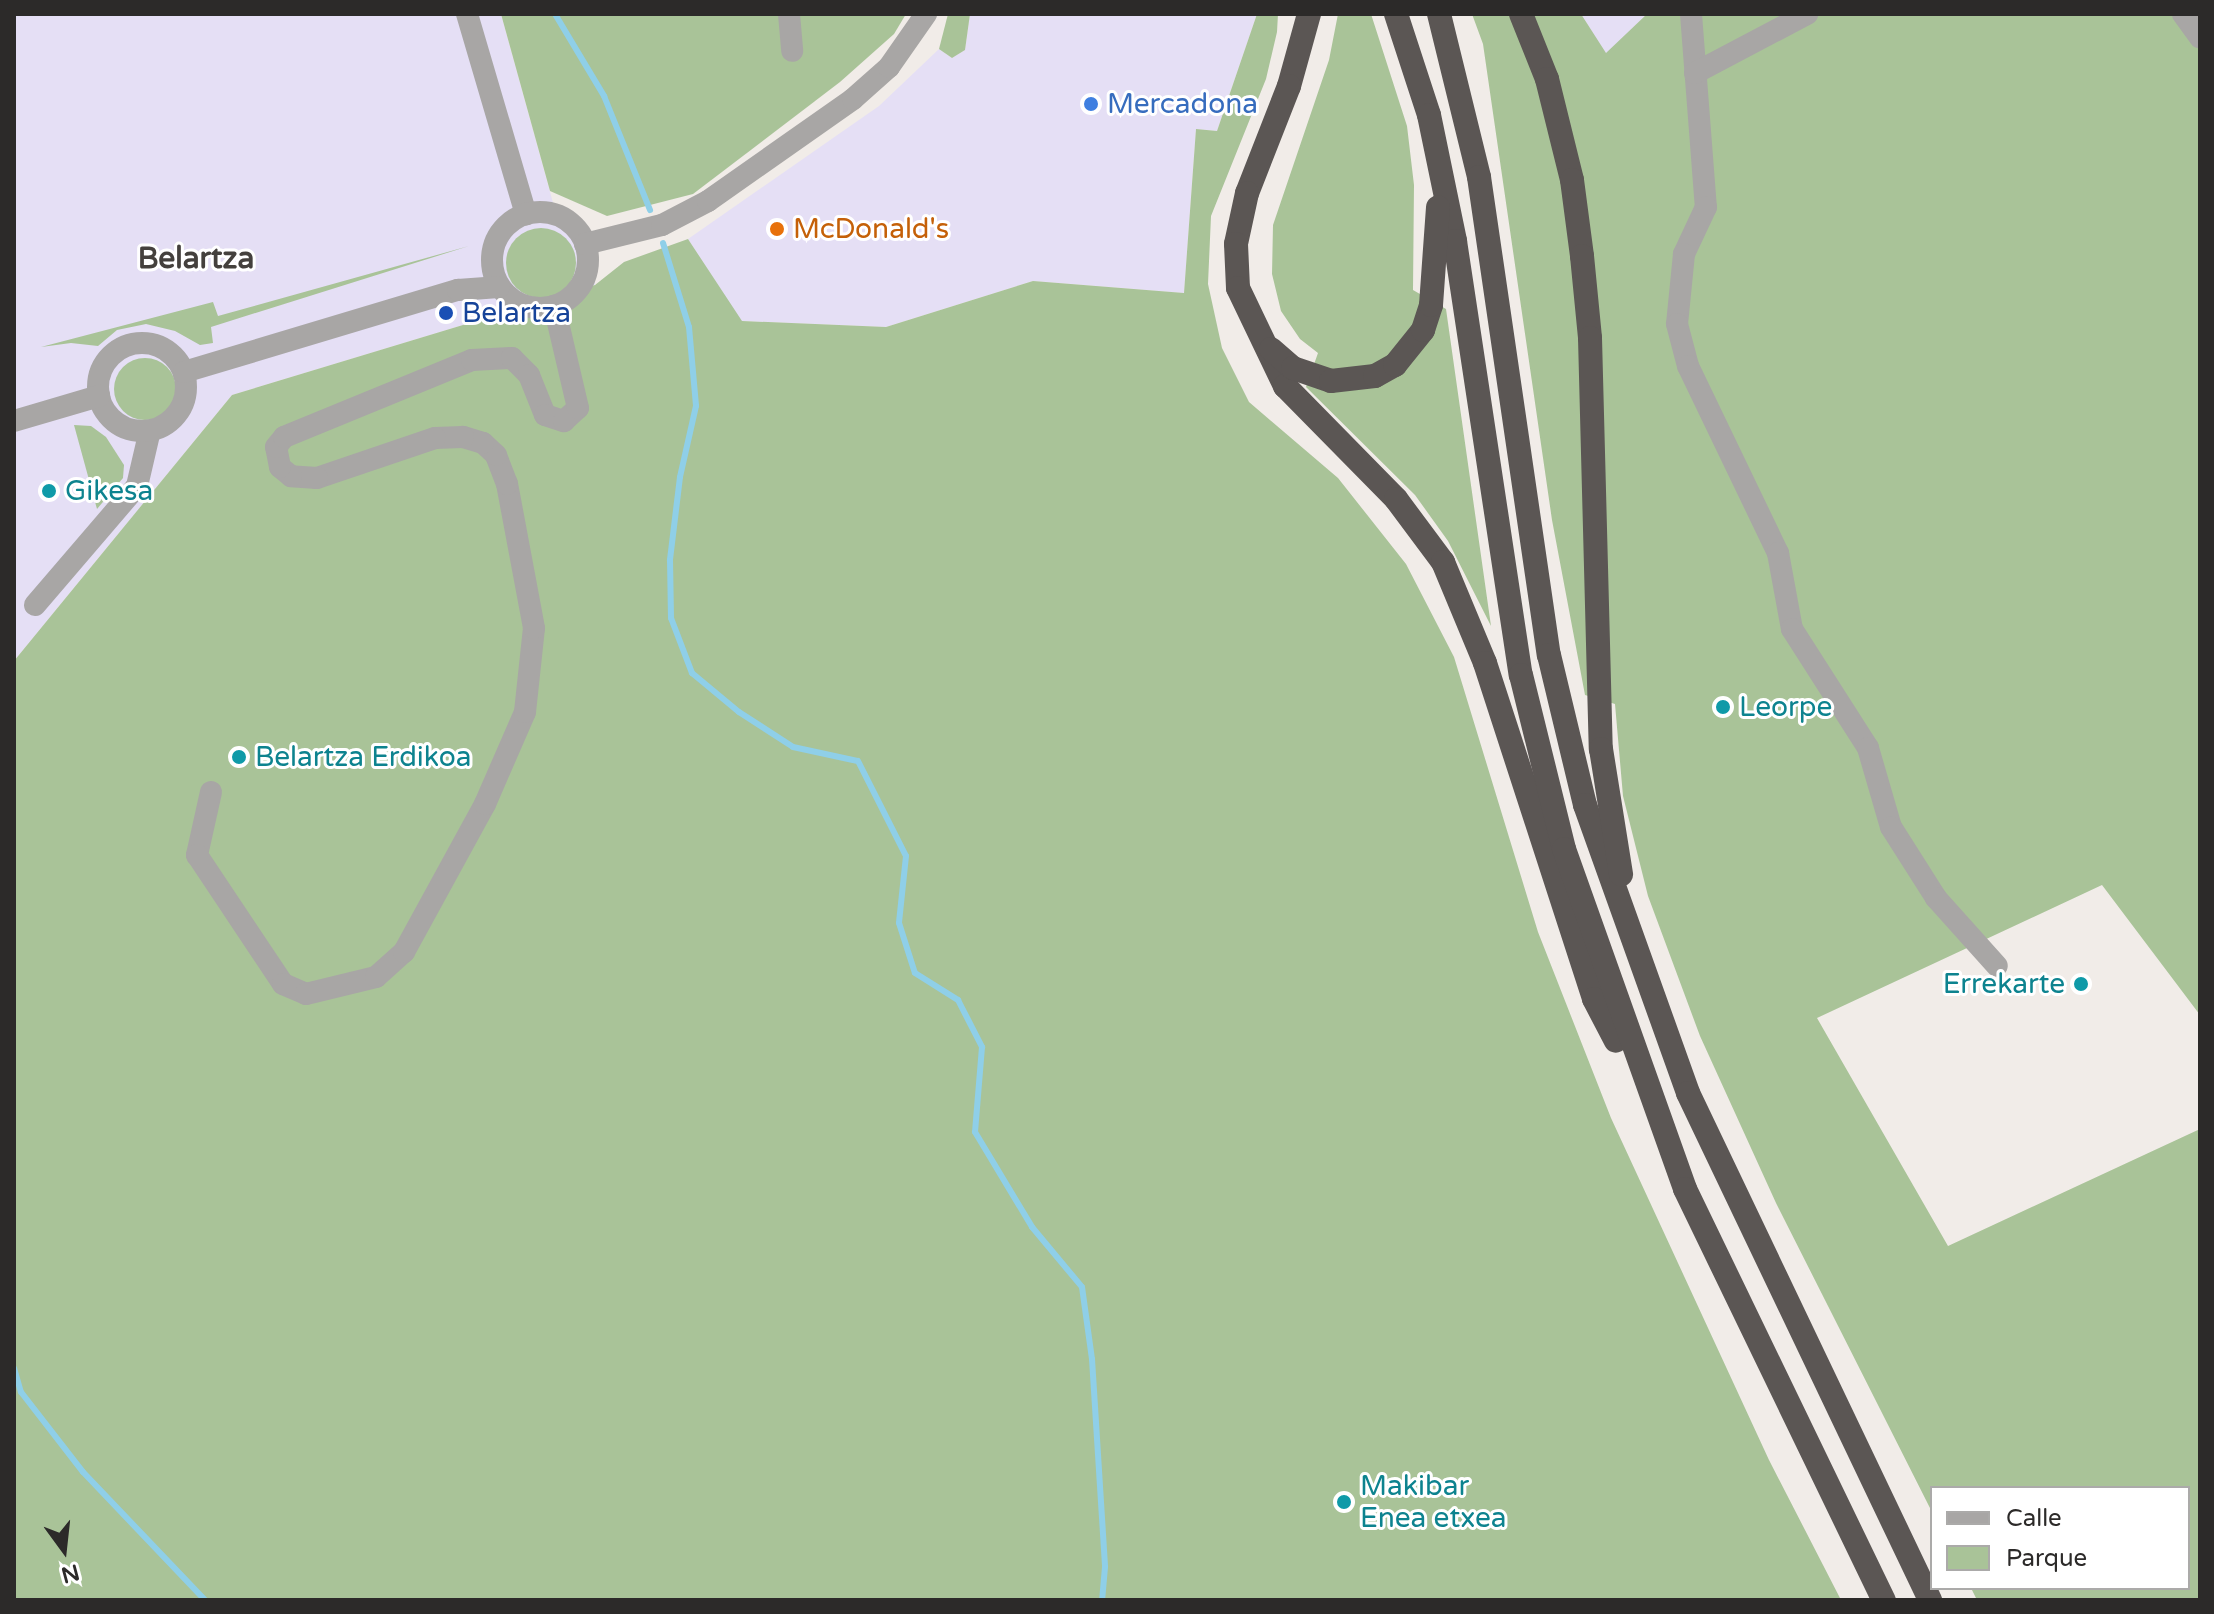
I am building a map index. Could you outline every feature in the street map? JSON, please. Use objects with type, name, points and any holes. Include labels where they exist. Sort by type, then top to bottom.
[{"type":"highway","points":[[1309,14],[1289,86],[1247,193],[1236,244],[1238,288],[1256,334],[1285,386],[1396,499],[1443,562],[1485,663],[1594,999],[1655,1118],[1884,1600]]},
{"type":"highway","points":[[1396,14],[1429,115],[1440,172],[1521,675],[1564,849],[1655,1118]]},
{"type":"highway","points":[[1439,14],[1492,248],[1549,655],[1585,805],[1688,1093],[1930,1600]]},
{"type":"highway","points":[[1521,14],[1547,79],[1572,180],[1582,256],[1590,338],[1601,749],[1628,924]]},
{"type":"highway","points":[[1256,334],[1293,368],[1331,381],[1375,376],[1395,365],[1423,330],[1431,305],[1440,172]]},
{"type":"street","points":[[467,14],[526,215]]},
{"type":"street","points":[[789,14],[792,51]]},
{"type":"street","points":[[585,244],[662,225],[708,201],[853,99],[889,67],[926,14]]},
{"type":"street","points":[[1691,14],[1706,207],[1684,254],[1677,324],[1688,366],[1778,553],[1792,629],[1868,748],[1891,827],[1936,898],[1997,966]]},
{"type":"street","points":[[1695,73],[1807,14]]},
{"type":"street","points":[[2183,14],[2200,37]]},
{"type":"street","points":[[526,215],[555,215],[568,221],[585,244],[588,260],[579,289],[554,306],[523,306],[499,287],[492,266],[502,231],[526,215]]},
{"type":"street","points":[[458,290],[492,266]]},
{"type":"street","points":[[184,372],[458,290],[499,287]]},
{"type":"street","points":[[211,792],[197,855],[283,984],[306,994],[376,977],[404,952],[485,804],[525,712],[534,628],[507,484],[496,455],[483,443],[463,437],[435,438],[317,478],[291,476],[280,467],[276,447],[284,437],[472,360],[512,358],[529,375],[545,415],[564,421],[578,408],[554,306]]},
{"type":"street","points":[[153,344],[177,359],[184,372],[184,402],[176,415],[150,430],[123,427],[112,419],[99,396],[103,365],[125,346],[153,344]]},
{"type":"street","points":[[14,421],[99,396]]},
{"type":"street","points":[[35,605],[137,486],[150,430]]},
{"type":"shaded area","points":[[14,14],[501,14],[555,210],[589,234],[595,285],[232,395],[14,661]]},
{"type":"shaded area","points":[[970,14],[1257,14],[1217,131],[1196,129],[1184,293],[1033,281],[886,327],[741,321],[688,239],[879,106],[939,49],[952,58],[965,50]]},
{"type":"shaded area","points":[[1581,14],[1647,14],[1606,54]]},
{"type":"green space","points":[[501,14],[906,14],[894,34],[840,82],[693,194],[607,216],[550,191]]},
{"type":"green space","points":[[948,14],[970,14],[965,50],[952,58],[939,49]]},
{"type":"green space","points":[[1257,14],[1278,14],[1277,32],[1266,79],[1211,216],[1208,284],[1222,348],[1249,402],[1338,478],[1406,564],[1454,657],[1538,932],[1611,1118],[1769,1460],[1841,1600],[14,1600],[14,661],[232,395],[595,285],[624,262],[688,239],[742,321],[886,327],[1033,281],[1184,293],[1196,129],[1217,131]]},
{"type":"green space","points":[[1338,14],[1371,14],[1407,126],[1414,185],[1413,290],[1446,309],[1491,626],[1448,541],[1415,495],[1306,387],[1318,353],[1300,339],[1281,311],[1272,274],[1273,225],[1329,60]]},
{"type":"green space","points":[[1472,14],[1581,14],[1606,53],[1647,14],[2200,14],[2200,1015],[2102,885],[1817,1018],[1948,1246],[2200,1129],[2200,1600],[1977,1600],[1972,1590],[2190,1590],[2190,1486],[1930,1486],[1930,1508],[1776,1203],[1700,1036],[1648,896],[1623,796],[1615,704],[1585,695],[1552,520],[1483,44]]},
{"type":"green space","points":[[541,228],[566,238],[576,263],[566,288],[541,298],[516,288],[506,263],[516,238]]},
{"type":"green space","points":[[469,246],[211,327],[213,343],[200,345],[175,331],[146,324],[117,330],[98,346],[71,343],[41,347],[213,302],[218,316]]},
{"type":"green space","points":[[145,358],[157,360],[167,367],[174,377],[174,401],[167,411],[157,418],[145,420],[133,418],[123,411],[116,401],[114,389],[116,377],[123,367],[133,360]]},
{"type":"green space","points":[[74,425],[91,426],[106,437],[124,465],[123,478],[97,509]]},
{"type":"waterway","points":[[555,14],[604,96],[650,210]]},
{"type":"waterway","points":[[663,243],[689,327],[696,406],[680,477],[670,560],[671,618],[692,673],[739,712],[793,747],[858,761],[906,856],[899,923],[915,973],[958,1000],[982,1047],[975,1132],[1032,1227],[1082,1287],[1092,1359],[1105,1567],[1102,1600]]},
{"type":"waterway","points":[[14,1368],[21,1392],[83,1472],[205,1600]]},
{"type":"place","name":"Mercadona","points":[[1091,104]]},
{"type":"place","name":"McDonald's","points":[[777,229]]},
{"type":"place","name":"Belartza","points":[[446,313]]},
{"type":"place","name":"Gikesa","points":[[49,491]]},
{"type":"place","name":"Leorpe","points":[[1723,707]]},
{"type":"place","name":"Belartza Erdikoa","points":[[239,757]]},
{"type":"place","name":"Errekarte","points":[[2081,984]]},
{"type":"place","name":"Makibar Enea etxea","points":[[1344,1502]]},
{"type":"district","name":"Belartza","points":[[196,259]]}]
